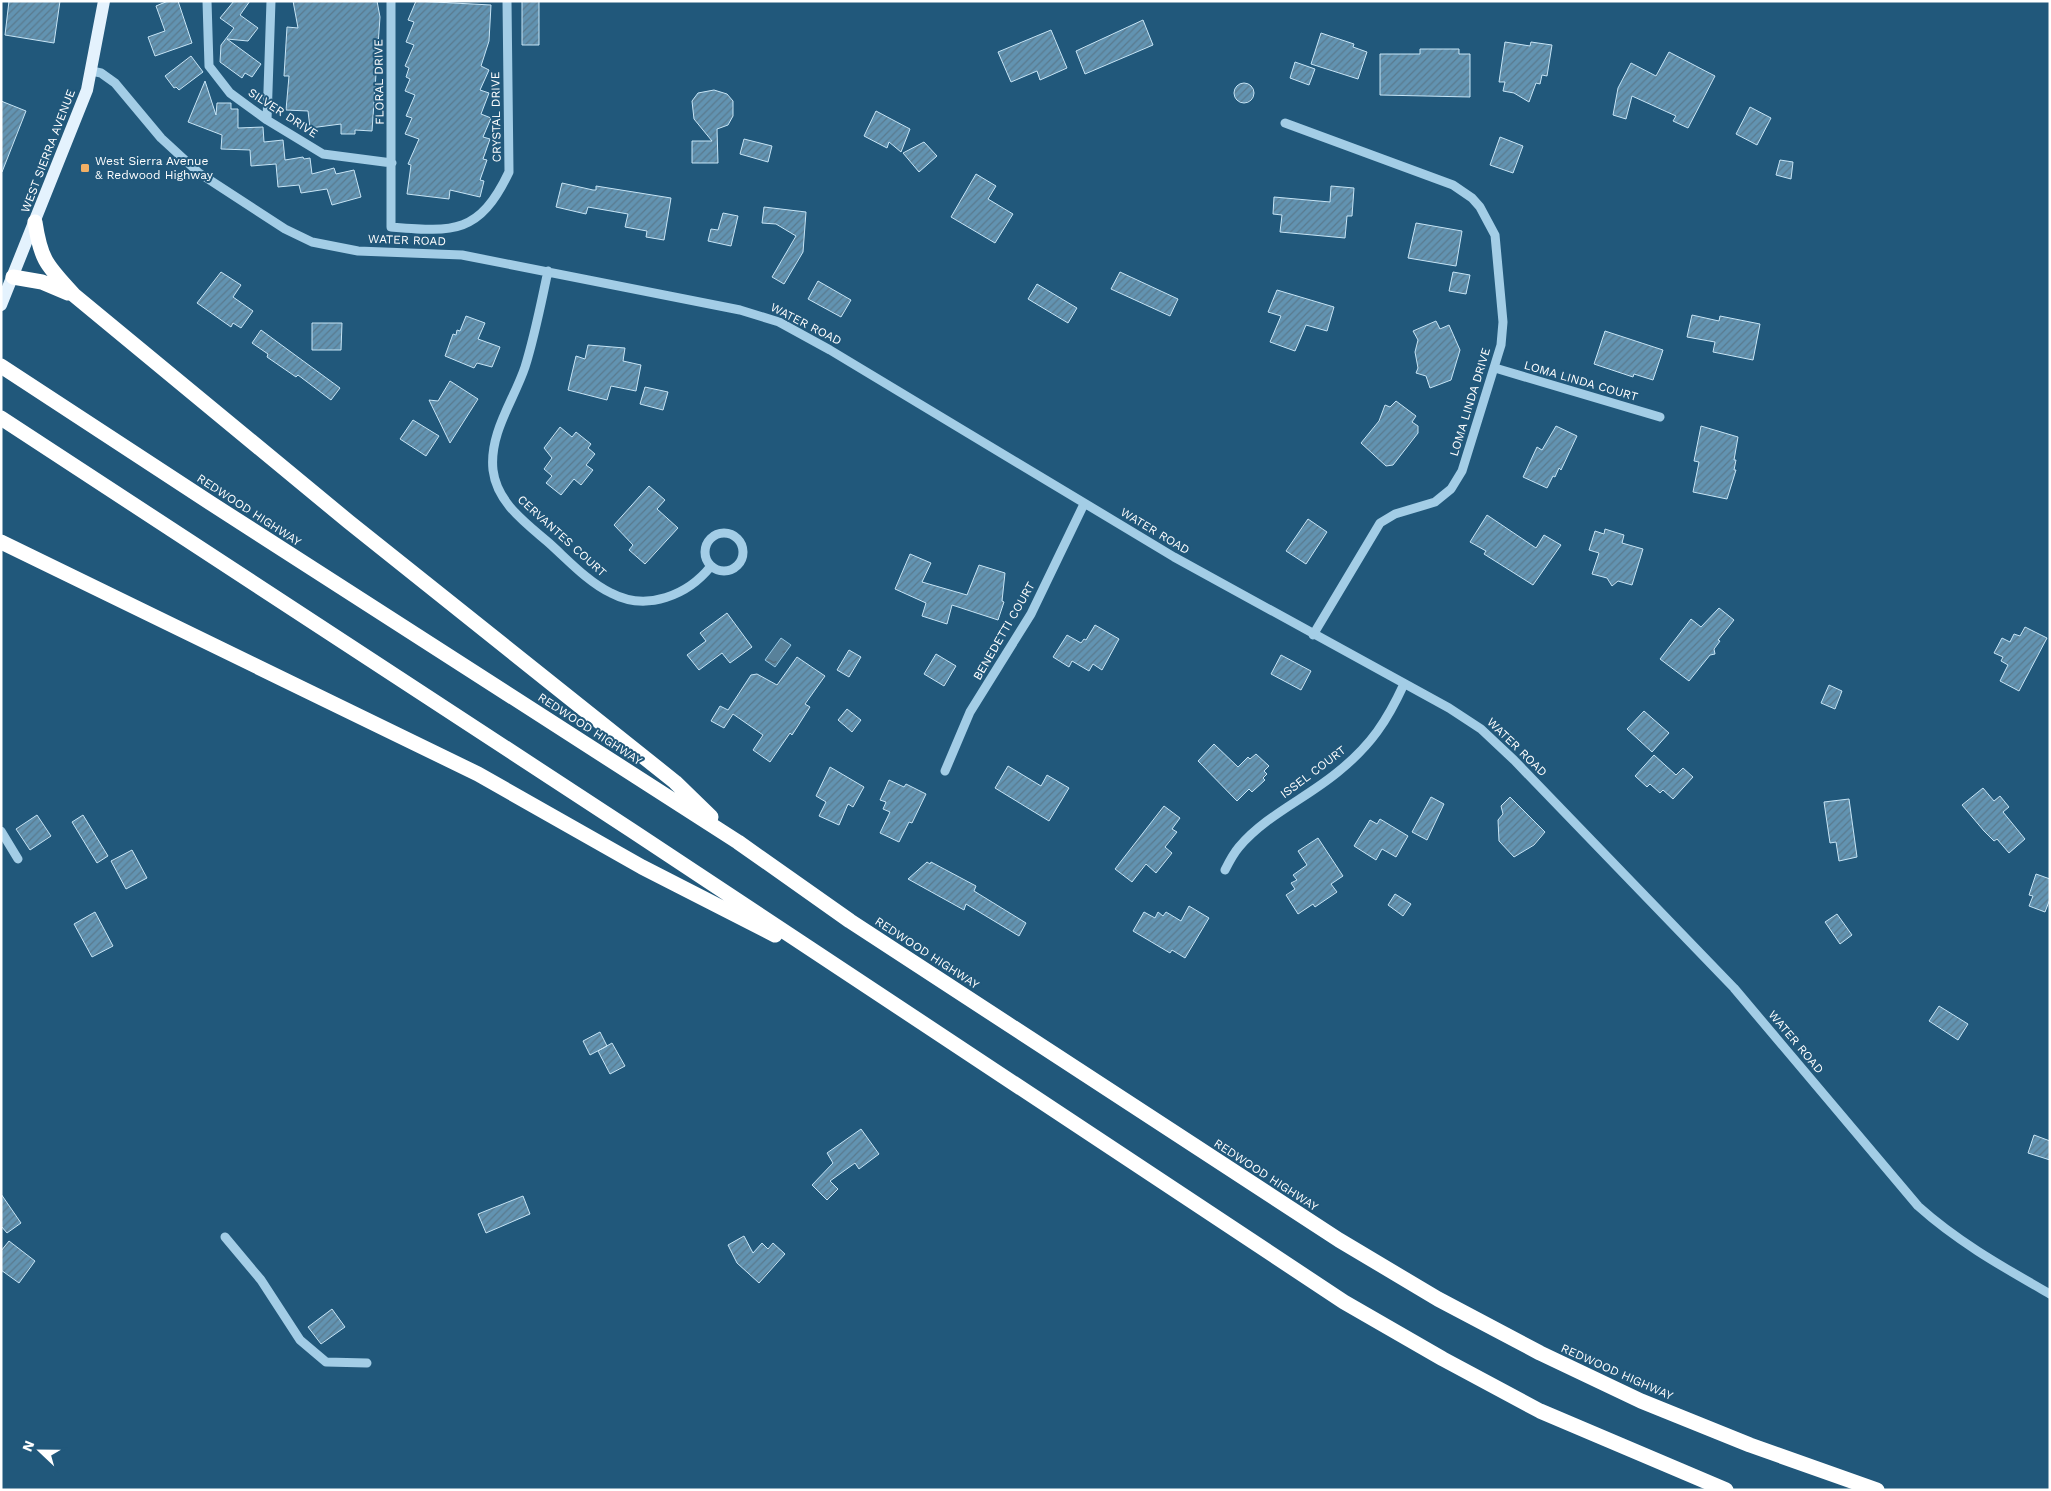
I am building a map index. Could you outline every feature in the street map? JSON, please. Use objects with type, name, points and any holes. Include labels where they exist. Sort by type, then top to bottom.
[{"type":"highway","points":[[35,222],[38,248],[45,262],[74,295],[364,535],[675,782],[738,842]]},
{"type":"highway","points":[[13,277],[42,282],[74,295]]},
{"type":"highway","name":"REDWOOD HIGHWAY","points":[[1,366],[738,842],[850,921],[1339,1240],[1438,1299],[1540,1354],[1641,1401],[1750,1444],[1877,1490]]},
{"type":"highway","points":[[1,418],[1344,1302],[1443,1359],[1540,1410],[1726,1490]]},
{"type":"highway","points":[[1,542],[478,774],[642,867],[843,971]]},
{"type":"main road","name":"WEST SIERRA AVENUE","points":[[1,305],[82,104],[92,71],[104,1]]},
{"type":"street","name":"SILVER DRIVE","points":[[207,1],[208,66],[230,93],[267,120],[323,154],[392,163]]},
{"type":"street","points":[[267,120],[270,1]]},
{"type":"street","name":"FLORAL DRIVE","points":[[390,1],[392,163]]},
{"type":"street","name":"CRYSTAL DRIVE","points":[[392,163],[391,227],[440,230],[469,223],[497,197],[509,172],[507,1]]},
{"type":"street","name":"WATER ROAD","points":[[92,71],[101,73],[115,83],[161,138],[199,173],[285,229],[312,242],[358,251],[462,255],[740,310],[780,322],[839,355],[1174,557],[1465,718],[1514,760],[1734,988],[1918,1206],[1941,1227],[1979,1254],[2050,1294]]},
{"type":"street","name":"LOMA LINDA DRIVE","points":[[1285,123],[1443,180],[1462,190],[1480,207],[1492,226],[1498,250],[1504,322],[1495,368],[1457,481],[1434,502],[1395,514],[1380,523],[1313,635]]},
{"type":"street","name":"CERVANTES COURT","points":[[548,271],[531,346],[521,376],[499,428],[492,454],[496,485],[513,511],[600,587],[622,598],[646,600],[676,595],[696,582],[712,566]]},
{"type":"street","name":"LOMA LINDA COURT","points":[[1495,368],[1660,417]]},
{"type":"street","name":"BENEDETTI COURT","points":[[945,770],[967,718],[1030,614],[1084,504]]},
{"type":"street","points":[[722,533],[738,539],[742,544],[742,556],[736,567],[723,571],[712,566],[706,554],[706,548],[712,538],[722,533]]},
{"type":"street","name":"ISSEL COURT","points":[[1225,870],[1238,848],[1256,830],[1338,772],[1365,747],[1387,720],[1404,684]]},
{"type":"street","points":[[1,831],[18,859]]},
{"type":"street","points":[[225,1237],[261,1280],[300,1340],[326,1362],[367,1363]]},
{"type":"water","points":[[781,638],[791,645],[775,667],[765,660]]},
{"type":"building","points":[[9,1],[60,1],[54,43],[5,35]]},
{"type":"building","points":[[168,1],[178,1],[192,43],[155,56],[148,37],[165,31],[156,6]]},
{"type":"building","points":[[234,1],[250,1],[240,15],[258,28],[248,41],[227,39],[261,64],[252,77],[245,73],[242,78],[220,62],[221,45],[234,28],[220,18]]},
{"type":"building","points":[[293,1],[377,1],[380,17],[372,131],[355,130],[355,134],[341,134],[341,124],[310,128],[308,111],[286,110],[289,76],[284,76],[287,27],[298,28]]},
{"type":"building","points":[[416,1],[491,5],[489,41],[481,66],[489,70],[480,90],[489,93],[481,114],[491,118],[483,137],[490,139],[483,159],[487,160],[480,180],[484,181],[480,197],[450,190],[449,199],[407,194],[411,165],[408,164],[419,139],[405,134],[412,118],[406,116],[415,95],[405,91],[410,79],[406,77],[409,68],[405,66],[414,45],[406,42],[414,22],[408,20]]},
{"type":"building","points":[[522,1],[539,1],[539,45],[522,45]]},
{"type":"building","points":[[1143,20],[1153,45],[1085,74],[1076,51]]},
{"type":"building","points":[[1051,30],[1067,68],[1040,80],[1037,71],[1011,82],[998,52]]},
{"type":"building","points":[[1321,33],[1354,44],[1353,47],[1367,52],[1358,79],[1311,64]]},
{"type":"building","points":[[1505,42],[1530,46],[1531,42],[1552,45],[1547,76],[1542,75],[1540,84],[1536,83],[1529,102],[1514,93],[1503,91],[1505,82],[1499,82]]},
{"type":"building","points":[[1420,49],[1459,49],[1459,54],[1470,54],[1470,97],[1380,95],[1380,54],[1420,54]]},
{"type":"building","points":[[1669,52],[1715,76],[1688,128],[1673,121],[1676,116],[1632,96],[1626,119],[1613,115],[1618,88],[1631,63],[1656,76]]},
{"type":"building","points":[[191,56],[203,72],[179,90],[176,87],[174,88],[165,76]]},
{"type":"building","points":[[1295,62],[1315,69],[1309,85],[1290,78]]},
{"type":"building","points":[[205,81],[216,115],[217,103],[231,103],[231,109],[238,109],[238,128],[263,127],[264,142],[283,140],[285,160],[303,157],[304,159],[310,158],[312,174],[334,168],[336,174],[354,170],[361,197],[332,205],[327,189],[301,193],[299,185],[278,187],[276,164],[251,166],[250,150],[221,149],[222,135],[188,122]]},
{"type":"building","points":[[1244,83],[1251,86],[1254,93],[1251,100],[1244,103],[1237,100],[1234,93],[1237,86]]},
{"type":"building","points":[[714,90],[727,94],[733,101],[733,116],[728,125],[717,129],[718,163],[692,163],[692,141],[712,141],[694,119],[692,101],[698,93]]},
{"type":"building","points":[[1,101],[26,111],[2,172],[1,172]]},
{"type":"building","points":[[1750,107],[1771,118],[1757,145],[1736,134]]},
{"type":"building","points":[[876,111],[910,129],[901,152],[889,142],[887,148],[864,136]]},
{"type":"building","points":[[1500,137],[1523,146],[1513,173],[1490,165]]},
{"type":"building","points":[[744,139],[772,146],[768,162],[740,154]]},
{"type":"building","points":[[924,142],[937,156],[919,172],[903,153]]},
{"type":"building","points":[[1780,160],[1793,162],[1791,179],[1776,175]]},
{"type":"building","points":[[976,174],[996,186],[988,199],[1013,214],[995,243],[951,217]]},
{"type":"building","points":[[562,183],[593,190],[596,190],[596,186],[671,198],[664,240],[646,237],[647,231],[625,227],[628,214],[588,207],[586,214],[556,207]]},
{"type":"building","points":[[1331,186],[1354,188],[1352,216],[1347,216],[1345,238],[1280,232],[1282,215],[1273,214],[1274,197],[1330,202]]},
{"type":"building","points":[[764,207],[806,212],[803,252],[784,284],[772,277],[796,236],[776,224],[762,223]]},
{"type":"building","points":[[723,213],[738,216],[731,246],[708,241],[711,229],[718,230]]},
{"type":"building","points":[[1416,223],[1462,231],[1456,266],[1408,258]]},
{"type":"building","points":[[221,272],[241,285],[233,297],[253,311],[241,328],[233,323],[231,327],[197,303]]},
{"type":"building","points":[[1120,272],[1178,299],[1170,316],[1111,289]]},
{"type":"building","points":[[1453,272],[1470,275],[1466,294],[1449,291]]},
{"type":"building","points":[[818,281],[851,300],[841,317],[808,299]]},
{"type":"building","points":[[1037,284],[1077,308],[1068,323],[1028,299]]},
{"type":"building","points":[[1277,290],[1334,307],[1327,331],[1306,325],[1295,351],[1270,342],[1281,316],[1268,312]]},
{"type":"building","points":[[1692,315],[1719,321],[1720,316],[1760,324],[1753,360],[1713,352],[1715,342],[1687,337]]},
{"type":"building","points":[[466,316],[485,323],[478,339],[500,347],[492,367],[477,363],[474,368],[445,356],[453,334],[456,335],[457,330],[460,331]]},
{"type":"building","points":[[1436,321],[1440,329],[1449,325],[1460,350],[1451,380],[1430,388],[1426,376],[1416,373],[1418,368],[1415,352],[1418,340],[1413,331]]},
{"type":"building","points":[[312,323],[342,323],[341,350],[312,350]]},
{"type":"building","points":[[261,330],[340,388],[331,400],[298,375],[296,377],[267,357],[268,354],[252,343]]},
{"type":"building","points":[[1605,331],[1663,350],[1653,380],[1634,374],[1633,377],[1594,364]]},
{"type":"building","points":[[588,345],[625,348],[623,361],[641,365],[636,391],[611,386],[607,400],[568,390],[576,356],[585,359]]},
{"type":"building","points":[[450,381],[478,399],[450,443],[429,400],[438,401]]},
{"type":"building","points":[[645,387],[668,392],[663,410],[640,404]]},
{"type":"building","points":[[1396,401],[1416,416],[1412,422],[1418,426],[1418,433],[1393,465],[1386,466],[1361,443],[1379,421],[1385,405],[1390,407]]},
{"type":"building","points":[[413,420],[439,436],[426,456],[400,439]]},
{"type":"building","points":[[1556,426],[1577,436],[1561,470],[1559,468],[1547,488],[1523,477],[1537,447],[1542,450]]},
{"type":"building","points":[[1701,426],[1738,437],[1734,460],[1736,460],[1734,470],[1736,470],[1727,499],[1693,492],[1699,462],[1694,461]]},
{"type":"building","points":[[560,427],[572,437],[576,432],[591,444],[588,448],[595,454],[586,465],[593,470],[581,485],[574,479],[561,495],[546,483],[552,476],[544,469],[552,458],[544,448]]},
{"type":"building","points":[[649,486],[665,500],[657,509],[678,528],[645,564],[629,550],[633,545],[614,525]]},
{"type":"building","points":[[1487,515],[1536,548],[1544,535],[1561,545],[1533,585],[1484,554],[1486,551],[1470,542]]},
{"type":"building","points":[[1308,519],[1327,532],[1306,564],[1286,551]]},
{"type":"building","points":[[1605,529],[1624,535],[1622,543],[1643,549],[1632,585],[1618,581],[1612,586],[1607,578],[1592,574],[1599,553],[1589,550],[1595,531],[1604,534]]},
{"type":"building","points":[[910,554],[931,563],[922,582],[967,595],[979,565],[1005,573],[1002,601],[1004,602],[998,620],[952,605],[947,624],[922,616],[926,603],[895,589]]},
{"type":"building","points":[[1719,608],[1734,620],[1718,640],[1720,641],[1714,649],[1715,654],[1710,655],[1689,681],[1660,659],[1691,619],[1701,627]]},
{"type":"building","points":[[727,613],[752,647],[730,663],[722,653],[699,670],[687,655],[706,641],[700,633]]},
{"type":"building","points":[[1095,625],[1119,639],[1102,670],[1093,664],[1089,671],[1072,661],[1069,667],[1053,657],[1067,635],[1081,643],[1084,639],[1086,640]]},
{"type":"building","points":[[2025,627],[2047,638],[2019,691],[2000,681],[2008,665],[2001,661],[2003,657],[1994,653],[2002,638],[2010,642],[2014,634],[2020,636]]},
{"type":"building","points":[[849,650],[861,657],[849,677],[837,670]]},
{"type":"building","points":[[936,654],[956,666],[944,686],[924,674]]},
{"type":"building","points":[[1281,655],[1311,671],[1301,690],[1271,674]]},
{"type":"building","points":[[797,657],[825,676],[805,704],[810,707],[792,735],[790,733],[770,762],[753,750],[763,735],[733,714],[724,728],[711,721],[720,706],[728,710],[751,675],[757,674],[777,685]]},
{"type":"building","points":[[1829,685],[1842,691],[1835,709],[1821,703]]},
{"type":"building","points":[[847,709],[861,720],[852,732],[838,720]]},
{"type":"building","points":[[1644,711],[1669,733],[1652,752],[1627,729]]},
{"type":"building","points":[[1214,744],[1238,767],[1248,757],[1250,759],[1256,754],[1269,766],[1264,771],[1267,774],[1263,778],[1265,780],[1252,792],[1249,789],[1237,801],[1198,761]]},
{"type":"building","points":[[1654,755],[1676,775],[1683,768],[1693,777],[1673,799],[1663,790],[1660,793],[1650,784],[1647,787],[1635,776]]},
{"type":"building","points":[[1008,766],[1041,786],[1047,775],[1069,788],[1049,821],[995,788]]},
{"type":"building","points":[[830,767],[864,787],[853,807],[848,804],[839,825],[819,816],[826,802],[816,796]]},
{"type":"building","points":[[889,780],[904,787],[906,784],[926,794],[912,823],[909,822],[899,842],[880,833],[890,812],[883,809],[886,802],[880,800]]},
{"type":"building","points":[[1983,788],[1994,801],[2000,796],[2009,807],[2003,812],[2025,839],[2009,853],[1997,839],[1994,841],[1984,831],[1962,805]]},
{"type":"building","points":[[1431,797],[1444,804],[1427,840],[1412,832]]},
{"type":"building","points":[[1510,797],[1545,832],[1534,845],[1514,857],[1499,841],[1498,820],[1503,814],[1501,806]]},
{"type":"building","points":[[1849,799],[1857,857],[1839,861],[1836,842],[1830,843],[1824,802]]},
{"type":"building","points":[[1164,806],[1180,818],[1172,829],[1177,832],[1165,847],[1172,853],[1156,873],[1146,864],[1132,882],[1115,869]]},
{"type":"building","points":[[37,815],[51,836],[30,850],[16,829]]},
{"type":"building","points":[[83,815],[108,856],[97,863],[72,822]]},
{"type":"building","points":[[1380,819],[1408,836],[1396,857],[1382,849],[1376,860],[1354,846],[1370,820],[1377,824]]},
{"type":"building","points":[[1318,838],[1343,876],[1331,884],[1337,892],[1315,907],[1313,904],[1298,914],[1286,895],[1295,889],[1291,883],[1297,880],[1293,875],[1307,865],[1298,851]]},
{"type":"building","points":[[132,850],[147,878],[126,889],[111,861]]},
{"type":"building","points":[[927,862],[930,864],[931,862],[976,886],[974,891],[1026,923],[1019,936],[966,904],[964,910],[908,879]]},
{"type":"building","points":[[2036,874],[2050,879],[2050,899],[2045,912],[2029,906],[2033,896],[2029,895]]},
{"type":"building","points":[[1395,894],[1411,904],[1403,916],[1388,905]]},
{"type":"building","points":[[1189,906],[1209,918],[1185,958],[1172,950],[1170,953],[1133,931],[1144,912],[1155,918],[1158,912],[1163,916],[1166,912],[1181,921]]},
{"type":"building","points":[[95,912],[113,946],[92,957],[74,924]]},
{"type":"building","points":[[1837,914],[1852,935],[1840,944],[1825,922]]},
{"type":"building","points":[[1939,1006],[1968,1024],[1958,1040],[1929,1021]]},
{"type":"building","points":[[600,1032],[607,1046],[590,1055],[583,1041]]},
{"type":"building","points":[[612,1043],[625,1066],[610,1074],[598,1051]]},
{"type":"building","points":[[861,1129],[879,1154],[859,1169],[855,1163],[830,1181],[838,1189],[827,1200],[812,1185],[833,1163],[827,1153]]},
{"type":"building","points":[[2034,1135],[2050,1141],[2050,1160],[2028,1153]]},
{"type":"building","points":[[1,1194],[21,1223],[7,1233],[1,1226]]},
{"type":"building","points":[[523,1196],[530,1214],[486,1233],[478,1214]]},
{"type":"building","points":[[744,1236],[753,1253],[762,1243],[768,1249],[773,1243],[785,1254],[759,1283],[737,1263],[728,1245]]},
{"type":"building","points":[[9,1241],[35,1261],[19,1283],[1,1270],[1,1251]]},
{"type":"building","points":[[332,1309],[345,1327],[321,1344],[308,1327]]},
{"type":"place","name":"West Sierra Avenue & Redwood Highway","points":[[85,168]]}]
